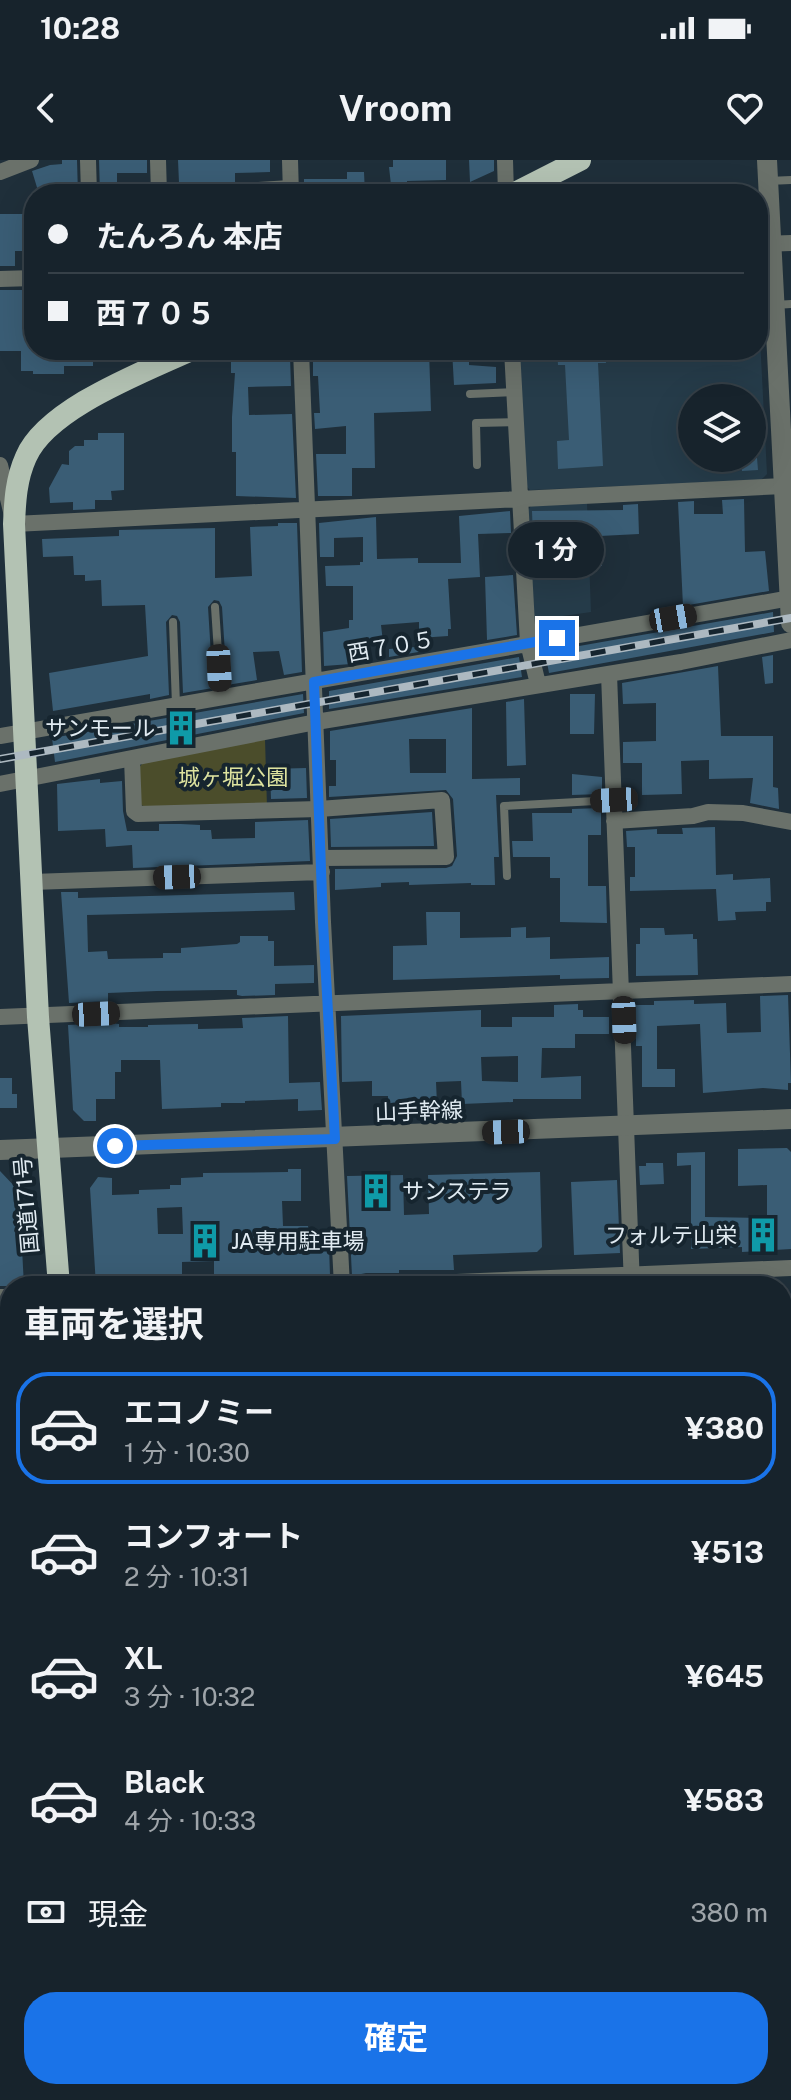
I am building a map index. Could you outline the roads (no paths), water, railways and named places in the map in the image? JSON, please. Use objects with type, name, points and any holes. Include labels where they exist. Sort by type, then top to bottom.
[{"type":"highway","points":[[533,184],[580,160]]},
{"type":"highway","name":"国道171号","points":[[58,1276],[38,1017],[25,732],[7,524],[23,465],[36,440],[48,427],[88,400],[170,360]]},
{"type":"street","points":[[0,172],[31,160]]},
{"type":"street","points":[[88,160],[89,184]]},
{"type":"street","points":[[158,160],[159,184]]},
{"type":"street","points":[[290,160],[291,184]]},
{"type":"street","points":[[505,160],[506,184]]},
{"type":"street","points":[[767,170],[773,244],[783,305],[791,623]]},
{"type":"street","points":[[0,279],[24,278]]},
{"type":"street","points":[[301,360],[342,1276]]},
{"type":"street","points":[[512,360],[528,643],[538,684]]},
{"type":"street","points":[[0,465],[7,524],[520,497],[786,498]]},
{"type":"street","name":"西７０５","points":[[0,736],[790,598]]},
{"type":"street","points":[[0,784],[316,722],[609,674],[791,640]]},
{"type":"street","points":[[609,674],[632,1276]]},
{"type":"street","points":[[32,882],[446,857],[442,800],[319,809],[138,814],[134,811],[132,759]]},
{"type":"street","points":[[614,821],[693,816],[708,812],[743,813],[791,822]]},
{"type":"street","points":[[0,1017],[791,984]]},
{"type":"street","name":"山手幹線","points":[[0,1150],[627,1128],[791,1119]]},
{"type":"street","points":[[685,1276],[791,1268]]},
{"type":"lane","points":[[767,170],[791,180]]},
{"type":"lane","points":[[470,394],[514,392]]},
{"type":"lane","points":[[477,465],[476,423],[516,422]]},
{"type":"lane","points":[[215,607],[221,698]]},
{"type":"lane","points":[[173,622],[176,706]]},
{"type":"lane","points":[[507,876],[504,806],[614,800]]},
{"type":"railway","points":[[0,759],[791,618]]},
{"type":"place","name":"サンモール","points":[[181,728]]},
{"type":"place","name":"サンステラ","points":[[376,1191]]},
{"type":"place","name":"フォルテ山栄","points":[[763,1235]]},
{"type":"place","name":"JA専用駐車場","points":[[205,1241]]},
{"type":"park label","name":"城ヶ堀公園","points":[[233,777]]}]
